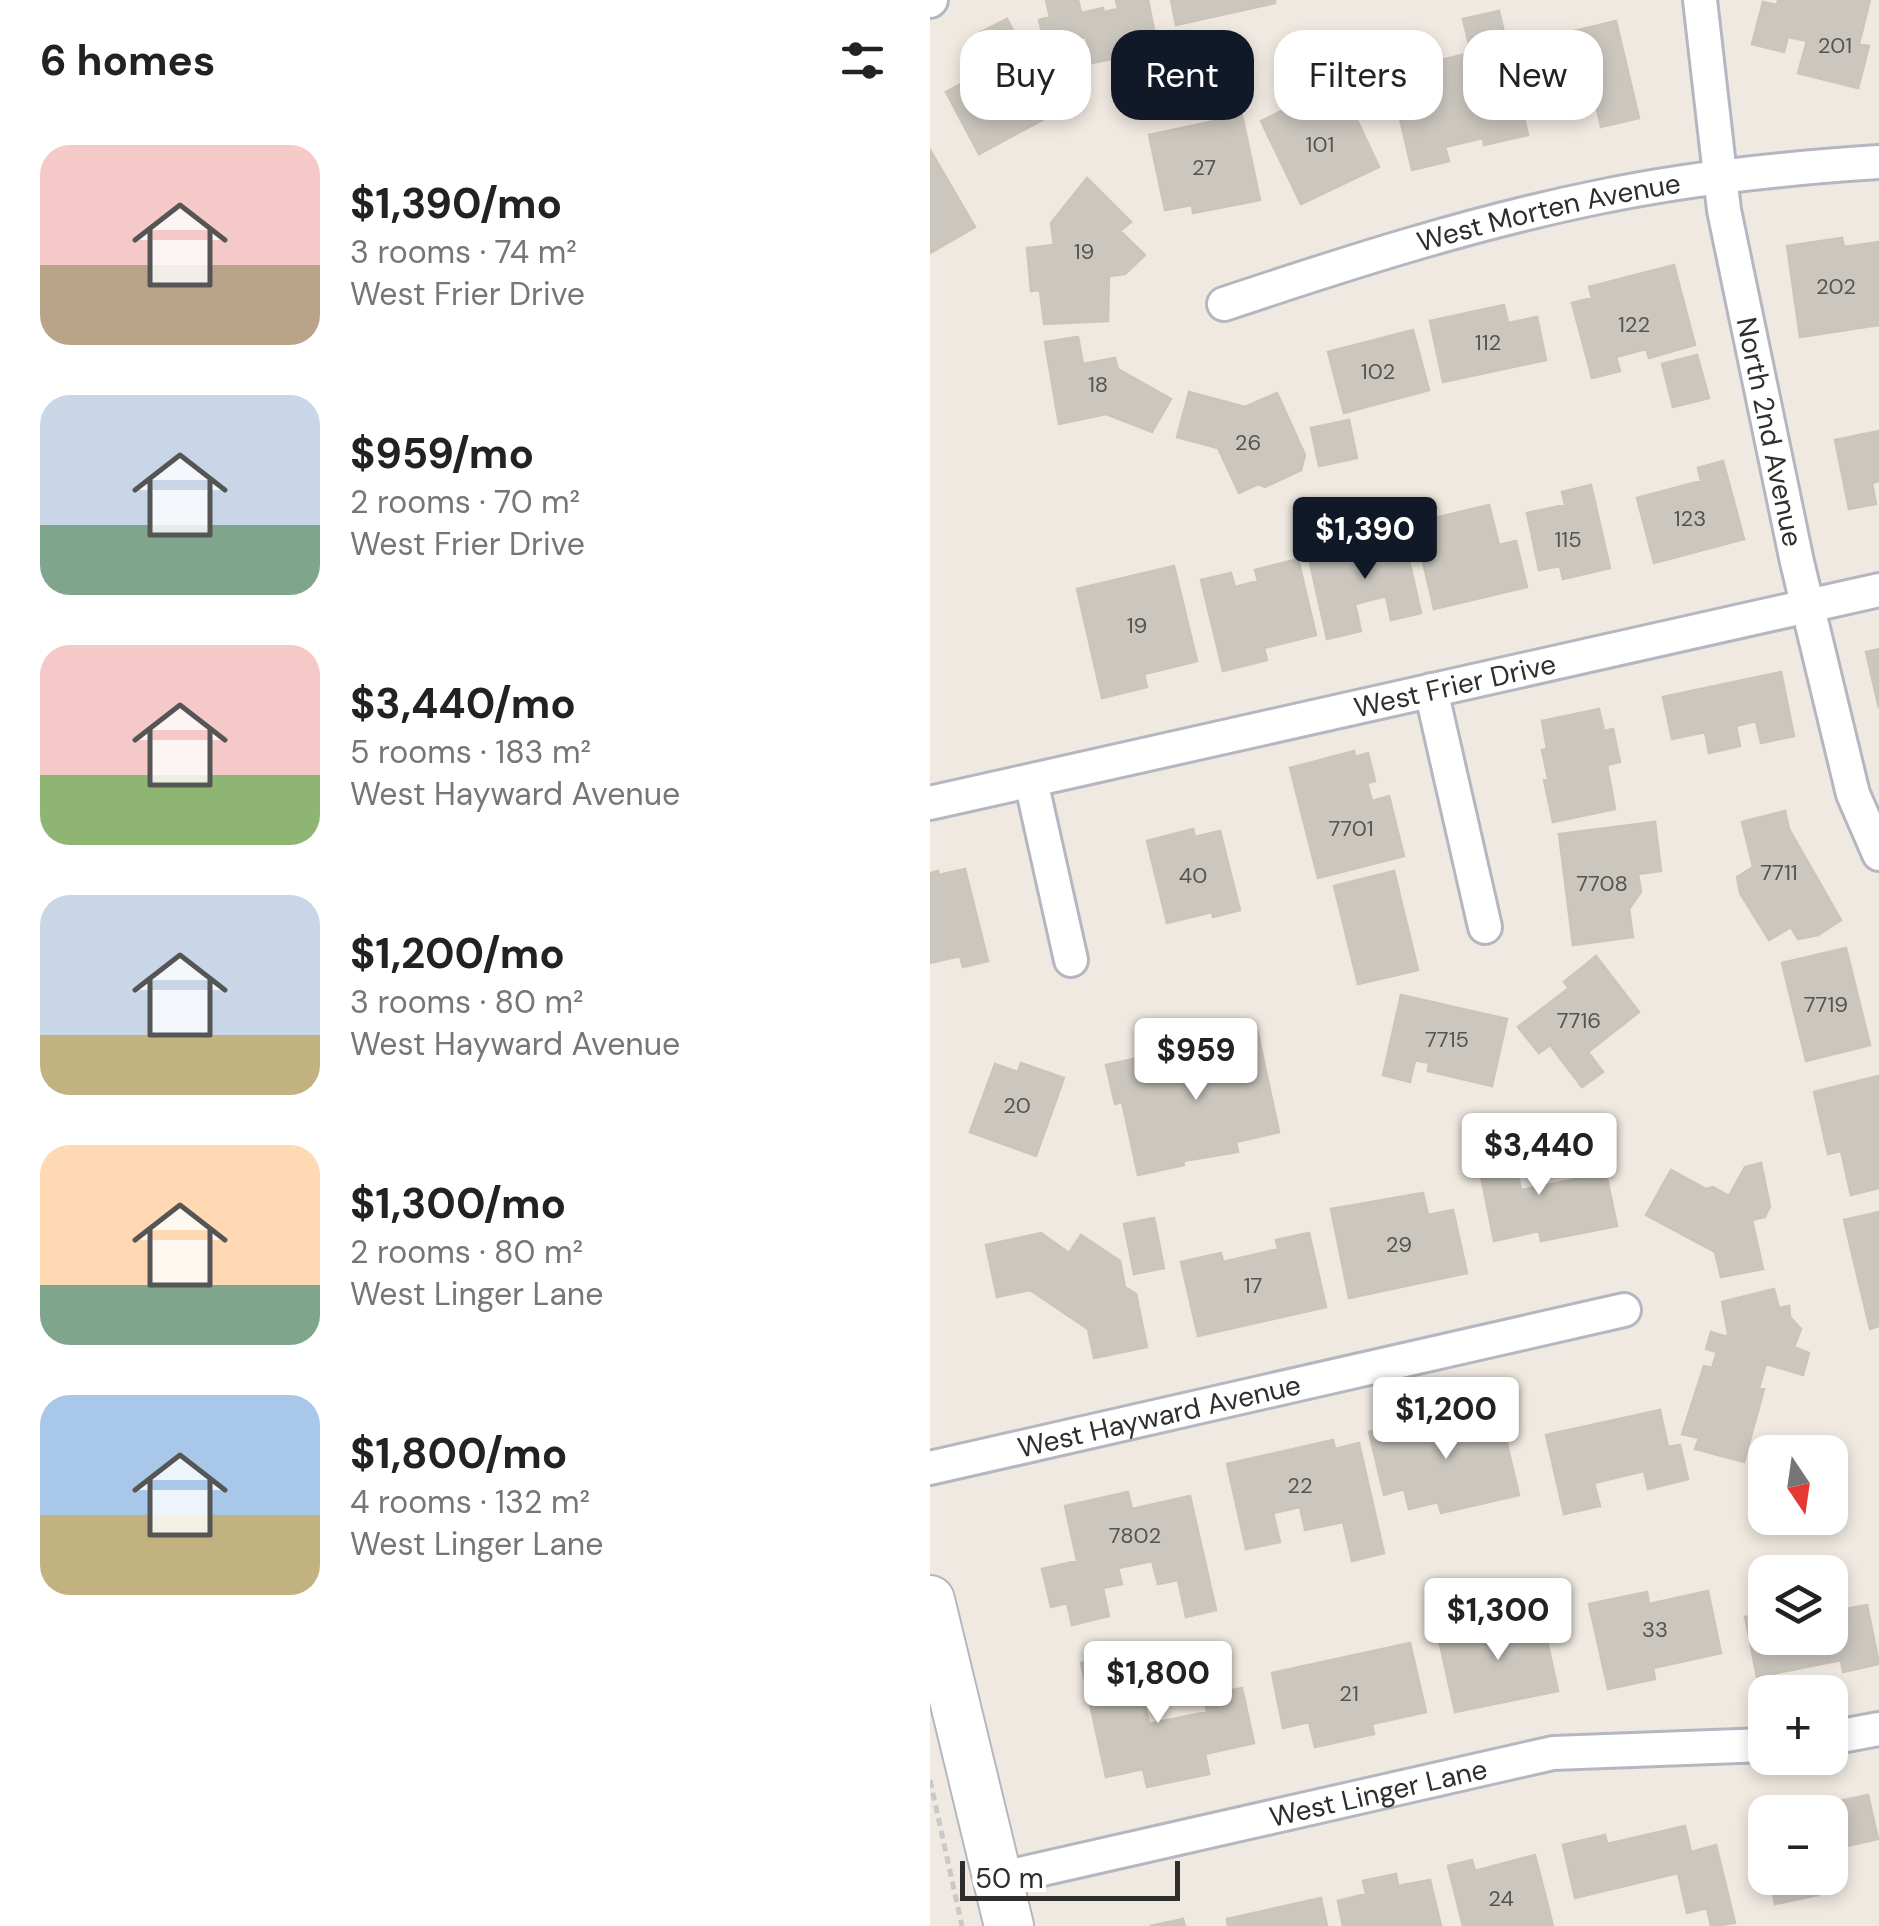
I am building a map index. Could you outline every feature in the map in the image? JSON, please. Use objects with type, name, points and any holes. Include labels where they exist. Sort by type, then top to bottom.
[{"type":"main road","points":[[930,1600],[1009,1926]]},
{"type":"street","name":"North 2nd Avenue","points":[[1700,0],[1720,179],[1808,606],[1854,794],[1879,854]]},
{"type":"street","name":"West Morten Avenue","points":[[1224,304],[1464,229],[1601,197],[1879,162]]},
{"type":"street","name":"West Frier Drive","points":[[930,804],[1879,590]]},
{"type":"street","points":[[1431,690],[1485,927]]},
{"type":"street","points":[[1031,780],[1071,960]]},
{"type":"street","name":"West Hayward Avenue","points":[[930,1468],[1624,1310]]},
{"type":"street","points":[[1848,1735],[1879,1729]]},
{"type":"street","name":"West Linger Lane","points":[[998,1879],[1553,1753],[1748,1745]]},
{"type":"path","points":[[930,1780],[962,1926]]},
{"type":"building","points":[[1046,0],[1078,0],[1081,13],[1118,9],[1116,0],[1148,0],[1154,30],[1111,30],[1111,59],[1092,63],[1091,30],[1041,30],[1039,20],[1050,17]]},
{"type":"building","points":[[1171,0],[1275,0],[1275,3],[1176,25]]},
{"type":"building","points":[[1778,0],[1870,0],[1859,44],[1869,46],[1858,88],[1798,73],[1807,41],[1788,37],[1784,52],[1752,44],[1763,2],[1777,5]]},
{"type":"building","points":[[1499,11],[1503,30],[1466,30],[1463,19]]},
{"type":"building","points":[[1007,19],[1013,30],[985,30]]},
{"type":"building","points":[[1616,21],[1639,118],[1601,127],[1603,30],[1578,30]]},
{"type":"building","points":[[1463,55],[1463,120],[1524,120],[1528,135],[1484,145],[1483,138],[1445,147],[1449,161],[1412,170],[1400,120],[1443,120],[1443,59]]},
{"type":"building","points":[[960,85],[960,118],[946,92]]},
{"type":"building","points":[[1274,115],[1274,120],[1357,120],[1379,167],[1301,204],[1261,121]]},
{"type":"building","points":[[961,120],[1042,120],[979,154]]},
{"type":"building","points":[[1219,120],[1243,120],[1260,200],[1193,213],[1192,205],[1165,210],[1149,135]]},
{"type":"building","points":[[930,150],[975,227],[930,253]]},
{"type":"building","points":[[1087,178],[1131,222],[1120,231],[1145,255],[1125,274],[1109,276],[1108,321],[1044,324],[1040,290],[1031,291],[1027,248],[1054,245],[1051,223]]},
{"type":"building","points":[[1842,238],[1844,247],[1879,242],[1879,325],[1800,337],[1787,246]]},
{"type":"building","points":[[1674,265],[1695,345],[1649,358],[1646,349],[1616,357],[1620,371],[1592,378],[1572,303],[1592,298],[1589,287]]},
{"type":"building","points":[[1504,305],[1508,323],[1537,317],[1546,360],[1443,382],[1430,321]]},
{"type":"building","points":[[1413,330],[1429,390],[1344,413],[1328,352]]},
{"type":"building","points":[[1078,337],[1083,364],[1115,358],[1118,369],[1171,399],[1152,432],[1106,414],[1059,424],[1045,342]]},
{"type":"building","points":[[1697,355],[1709,398],[1673,407],[1662,364]]},
{"type":"building","points":[[1189,392],[1245,407],[1277,393],[1305,455],[1301,470],[1265,487],[1258,484],[1239,493],[1218,448],[1177,437]]},
{"type":"building","points":[[1349,420],[1357,458],[1319,466],[1311,428]]},
{"type":"building","points":[[1879,431],[1879,481],[1872,483],[1876,504],[1849,509],[1835,440]]},
{"type":"building","points":[[1723,461],[1744,539],[1654,563],[1637,498],[1701,481],[1698,468]]},
{"type":"building","points":[[1591,485],[1610,568],[1563,579],[1560,566],[1539,570],[1527,513],[1565,505],[1562,492]]},
{"type":"building","points":[[1489,505],[1499,545],[1516,541],[1527,587],[1434,609],[1414,523]]},
{"type":"building","points":[[1402,529],[1421,613],[1391,620],[1386,596],[1355,604],[1361,631],[1327,639],[1310,563],[1356,552],[1354,540]]},
{"type":"building","points":[[1298,559],[1316,635],[1264,648],[1267,660],[1223,671],[1201,580],[1231,573],[1235,587],[1258,581],[1255,570]]},
{"type":"building","points":[[1174,566],[1197,661],[1144,674],[1147,687],[1102,698],[1077,589]]},
{"type":"building","points":[[1879,649],[1879,708],[1866,652]]},
{"type":"building","points":[[1781,672],[1794,736],[1761,743],[1756,721],[1736,726],[1740,746],[1709,753],[1705,732],[1672,739],[1663,697]]},
{"type":"building","points":[[1599,709],[1604,731],[1613,729],[1620,762],[1607,765],[1615,809],[1553,822],[1544,780],[1548,779],[1542,750],[1547,749],[1542,721]]},
{"type":"building","points":[[1354,751],[1355,757],[1368,753],[1375,781],[1367,783],[1372,801],[1389,796],[1404,856],[1318,878],[1290,768]]},
{"type":"building","points":[[1785,811],[1789,829],[1841,920],[1818,935],[1798,939],[1791,927],[1769,940],[1740,893],[1737,877],[1753,867],[1742,822]]},
{"type":"building","points":[[1655,822],[1661,871],[1638,874],[1641,892],[1629,909],[1633,937],[1573,945],[1559,834]]},
{"type":"building","points":[[1193,829],[1195,837],[1220,831],[1240,910],[1167,923],[1147,841]]},
{"type":"building","points":[[965,869],[988,961],[963,967],[960,956],[930,963],[930,873],[938,871],[939,875]]},
{"type":"building","points":[[1394,871],[1418,970],[1358,984],[1334,886]]},
{"type":"building","points":[[1846,948],[1870,1045],[1806,1061],[1782,963]]},
{"type":"building","points":[[1596,956],[1639,1012],[1588,1052],[1603,1072],[1582,1087],[1550,1045],[1539,1053],[1518,1027],[1569,988],[1564,982]]},
{"type":"building","points":[[1401,995],[1507,1019],[1492,1086],[1428,1071],[1429,1063],[1415,1060],[1410,1082],[1383,1075]]},
{"type":"building","points":[[1256,1025],[1279,1132],[1236,1142],[1238,1152],[1183,1161],[1184,1165],[1138,1175],[1122,1102],[1115,1104],[1106,1065],[1152,1055],[1155,1067],[1168,1064],[1171,1078],[1181,1076],[1178,1062],[1200,1058],[1203,1070],[1216,1067],[1209,1035]]},
{"type":"building","points":[[1021,1063],[1064,1078],[1036,1156],[970,1132],[995,1064],[1018,1072]]},
{"type":"building","points":[[1878,1076],[1879,1188],[1851,1195],[1841,1151],[1828,1154],[1814,1092]]},
{"type":"building","points":[[1510,1133],[1521,1190],[1606,1173],[1617,1226],[1541,1241],[1539,1231],[1494,1241],[1474,1141]]},
{"type":"building","points":[[1761,1163],[1770,1206],[1765,1217],[1752,1220],[1763,1269],[1721,1277],[1715,1252],[1646,1215],[1671,1170],[1706,1189],[1713,1187],[1729,1196],[1745,1167]]},
{"type":"building","points":[[1423,1193],[1428,1215],[1453,1210],[1467,1273],[1349,1298],[1331,1209]]},
{"type":"building","points":[[1879,1212],[1879,1326],[1870,1329],[1844,1220]]},
{"type":"building","points":[[1154,1218],[1164,1268],[1134,1274],[1124,1224]]},
{"type":"building","points":[[1041,1233],[1069,1253],[1081,1235],[1120,1261],[1125,1287],[1136,1294],[1147,1347],[1094,1358],[1088,1329],[1030,1290],[997,1297],[986,1245]]},
{"type":"building","points":[[1309,1233],[1326,1307],[1198,1336],[1181,1262],[1221,1253],[1223,1262],[1278,1249],[1276,1240]]},
{"type":"building","points":[[1774,1289],[1779,1308],[1789,1306],[1790,1317],[1801,1329],[1794,1347],[1809,1353],[1803,1375],[1766,1364],[1759,1388],[1764,1389],[1751,1435],[1748,1435],[1744,1462],[1695,1449],[1699,1438],[1682,1434],[1704,1366],[1712,1368],[1717,1352],[1706,1349],[1711,1332],[1727,1337],[1722,1302]]},
{"type":"building","points":[[1477,1405],[1481,1422],[1501,1418],[1519,1495],[1441,1513],[1438,1502],[1409,1509],[1404,1489],[1384,1495],[1369,1432],[1430,1417],[1435,1435],[1453,1430],[1448,1412]]},
{"type":"building","points":[[1660,1410],[1668,1447],[1680,1445],[1688,1479],[1648,1489],[1644,1471],[1594,1483],[1600,1506],[1564,1514],[1546,1435]]},
{"type":"building","points":[[1333,1440],[1335,1449],[1359,1443],[1384,1553],[1352,1561],[1343,1522],[1305,1530],[1300,1507],[1273,1513],[1280,1542],[1246,1549],[1227,1464]]},
{"type":"building","points":[[1128,1492],[1132,1509],[1190,1496],[1216,1610],[1186,1617],[1178,1580],[1158,1584],[1152,1561],[1118,1568],[1122,1584],[1103,1588],[1109,1616],[1072,1625],[1067,1603],[1051,1607],[1042,1569],[1077,1561],[1065,1506]]},
{"type":"building","points":[[1708,1591],[1721,1653],[1653,1668],[1655,1679],[1608,1689],[1589,1604],[1647,1592],[1649,1604]]},
{"type":"building","points":[[1867,1605],[1879,1664],[1843,1672],[1841,1660],[1757,1675],[1753,1655],[1848,1655],[1848,1609]]},
{"type":"building","points":[[1541,1613],[1558,1691],[1455,1712],[1438,1635]]},
{"type":"building","points":[[1410,1643],[1426,1712],[1372,1724],[1374,1734],[1315,1747],[1309,1722],[1283,1728],[1272,1673]]},
{"type":"building","points":[[1134,1652],[1149,1724],[1207,1712],[1204,1696],[1242,1688],[1254,1743],[1205,1754],[1209,1774],[1147,1787],[1143,1769],[1106,1777],[1081,1663]]},
{"type":"building","points":[[1868,1795],[1878,1839],[1848,1846],[1848,1799]]},
{"type":"building","points":[[1685,1826],[1691,1852],[1716,1845],[1735,1923],[1711,1926],[1707,1908],[1687,1913],[1678,1873],[1575,1898],[1563,1845],[1605,1835],[1607,1844]]},
{"type":"building","points":[[1535,1855],[1553,1926],[1463,1926],[1448,1866],[1472,1860],[1475,1871]]},
{"type":"building","points":[[1396,1874],[1398,1886],[1430,1880],[1441,1926],[1343,1926],[1338,1901],[1366,1894],[1363,1881]]},
{"type":"building","points":[[1773,1895],[1818,1895],[1775,1904]]},
{"type":"building","points":[[1321,1898],[1327,1926],[1228,1926],[1227,1919]]},
{"type":"building","points":[[1183,1919],[1185,1926],[1150,1926]]}]
